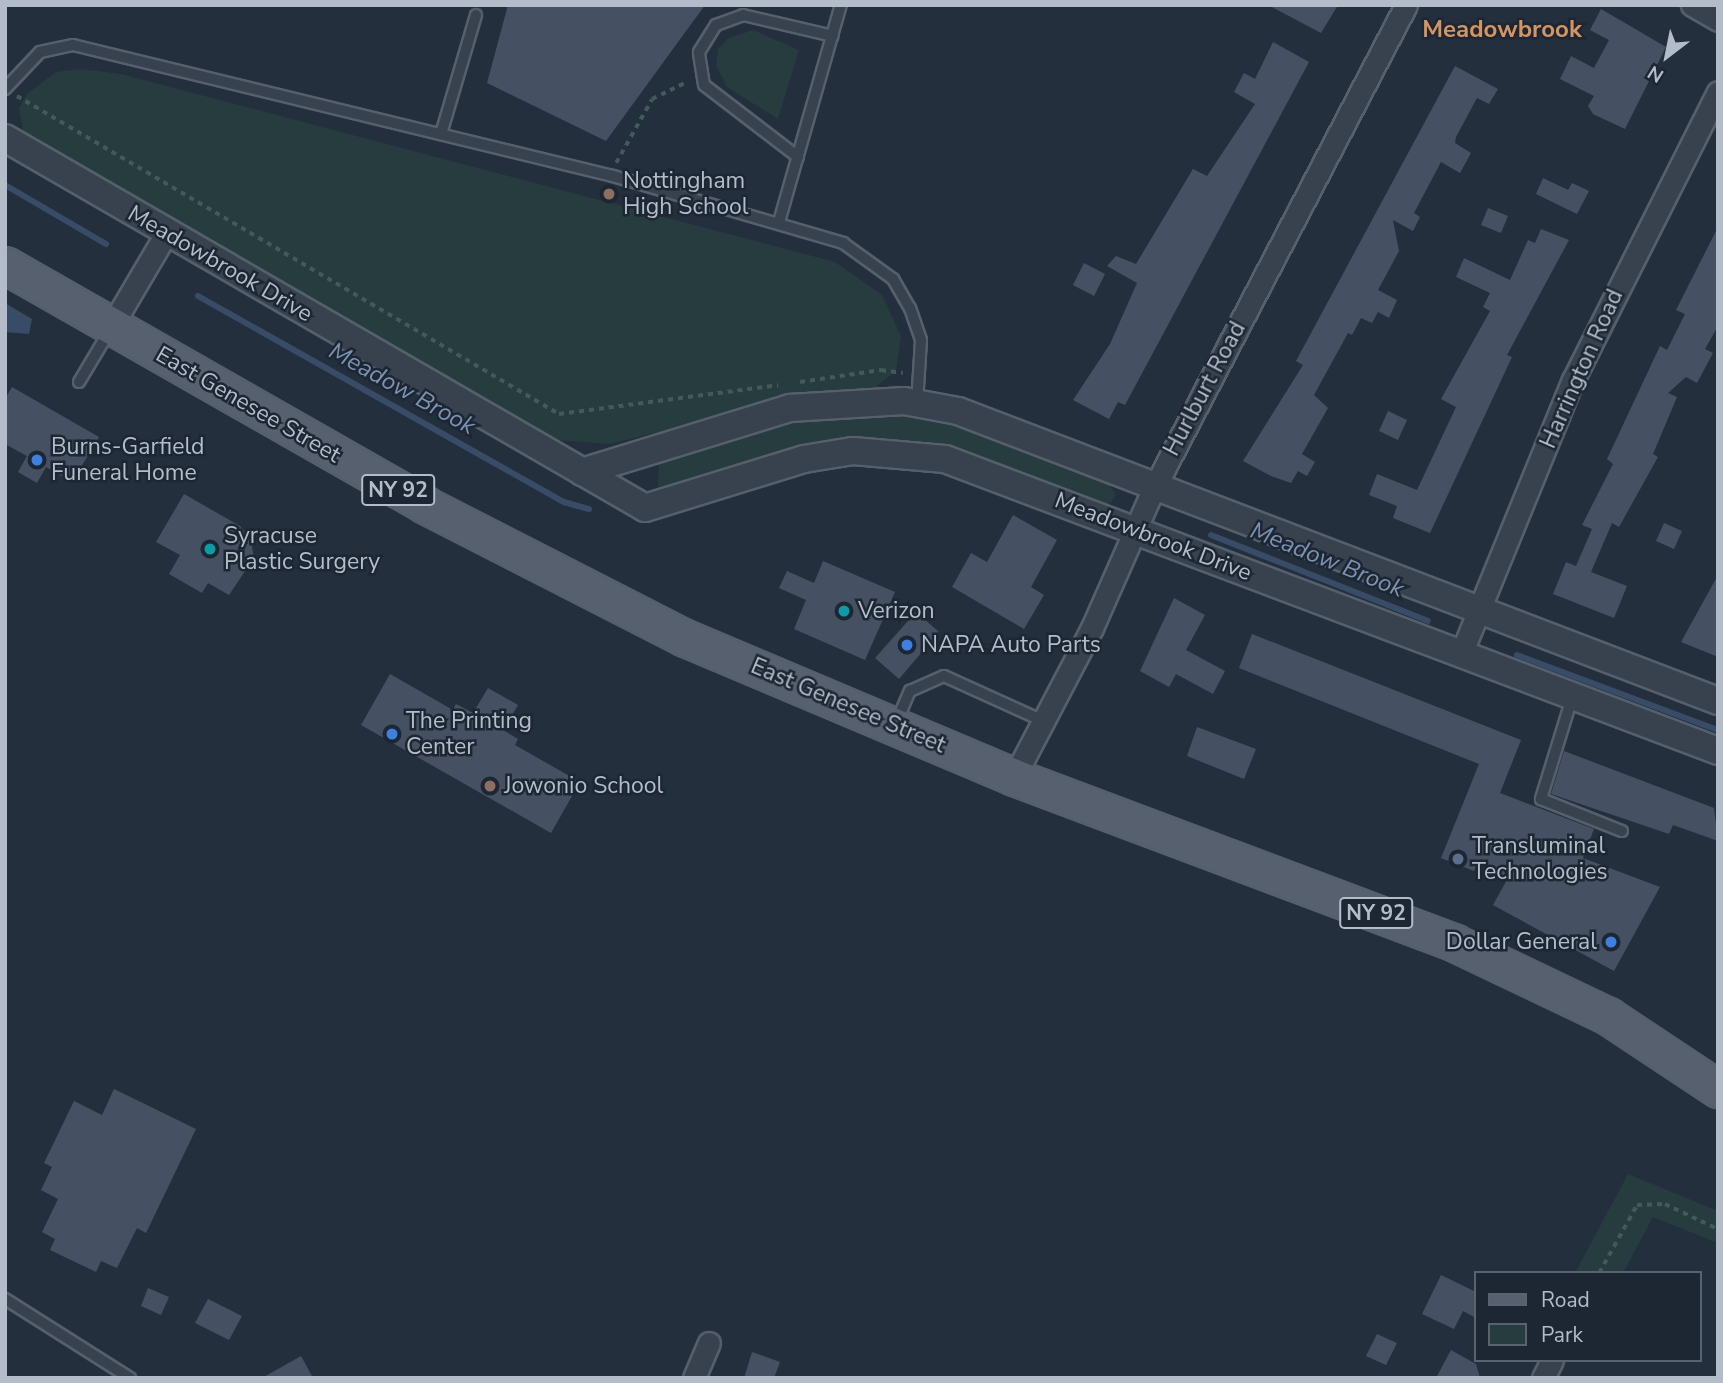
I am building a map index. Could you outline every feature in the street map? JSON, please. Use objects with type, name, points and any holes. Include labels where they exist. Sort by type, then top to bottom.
[{"type":"main road","name":"East Genesee Street","points":[[5,265],[446,516],[685,638],[1014,777],[1478,954],[1608,1016],[1718,1089]]},
{"type":"street","name":"Hurlburt Road","points":[[1014,777],[1153,489],[1406,5]]},
{"type":"street","points":[[1692,5],[1718,20]]},
{"type":"street","name":"Harrington Road","points":[[1461,654],[1573,380],[1718,92]]},
{"type":"street","name":"Meadowbrook Drive","points":[[5,138],[645,508],[804,459],[853,451],[914,453],[1135,530],[1572,698],[1718,751]]},
{"type":"street","points":[[111,327],[167,232]]},
{"type":"street","name":"Meadowbrook Drive","points":[[582,472],[790,408],[917,404],[958,411],[1477,613],[1718,701]]},
{"type":"street","points":[[694,1378],[709,1343]]},
{"type":"street","points":[[1544,1378],[1551,1362]]},
{"type":"lane","points":[[779,222],[841,5]]},
{"type":"lane","points":[[441,134],[476,15]]},
{"type":"lane","points":[[798,157],[718,99],[699,72],[707,38],[735,17],[774,18],[833,36]]},
{"type":"lane","points":[[5,89],[40,52],[72,45],[613,176],[779,222],[843,243],[893,279],[921,340],[917,404]]},
{"type":"lane","points":[[79,382],[111,327]]},
{"type":"lane","points":[[895,726],[910,691],[944,676],[1043,721]]},
{"type":"lane","points":[[1572,698],[1541,799],[1622,831]]},
{"type":"lane","points":[[5,1299],[130,1378]]},
{"type":"path","points":[[613,176],[618,153],[639,132],[652,99],[699,72]]},
{"type":"path","points":[[5,89],[559,414],[881,370],[919,376]]},
{"type":"path","points":[[1600,1271],[1637,1205],[1665,1204],[1718,1229]]},
{"type":"green space","points":[[753,30],[799,50],[778,119],[727,87],[716,65],[718,49],[729,38]]},
{"type":"green space","points":[[80,69],[121,74],[835,262],[882,295],[901,336],[896,371],[874,388],[802,398],[609,444],[556,440],[24,136],[19,108],[27,94],[56,72]]},
{"type":"green space","points":[[867,411],[956,424],[1107,482],[1116,495],[1108,507],[919,446],[663,492],[658,486],[659,460],[792,419]]},
{"type":"green space","points":[[1628,1174],[1718,1211],[1718,1243],[1653,1217],[1624,1271],[1576,1271]]},
{"type":"water","points":[[5,303],[32,319],[29,334],[5,332]]},
{"type":"building","points":[[508,5],[705,5],[606,141],[487,83]]},
{"type":"building","points":[[1268,5],[1338,5],[1321,33]]},
{"type":"building","points":[[1601,9],[1666,47],[1625,129],[1593,114],[1588,106],[1594,96],[1560,79],[1571,56],[1594,68],[1609,40],[1590,30]]},
{"type":"building","points":[[1273,42],[1309,62],[1125,405],[1118,402],[1109,419],[1073,400],[1110,344],[1137,283],[1107,266],[1116,256],[1136,264],[1193,169],[1207,176],[1255,104],[1234,92],[1244,73],[1255,79]]},
{"type":"building","points":[[1455,66],[1498,89],[1489,104],[1477,98],[1456,137],[1455,143],[1471,153],[1460,173],[1441,162],[1414,213],[1420,217],[1413,231],[1393,220],[1399,251],[1378,290],[1397,300],[1389,318],[1378,312],[1372,323],[1361,318],[1352,335],[1348,333],[1314,395],[1328,408],[1302,454],[1315,462],[1307,476],[1298,471],[1291,483],[1271,476],[1243,461],[1303,365],[1296,361]]},
{"type":"building","points":[[1543,178],[1568,190],[1572,183],[1589,191],[1577,214],[1536,194]]},
{"type":"building","points":[[1488,208],[1508,216],[1501,233],[1481,225]]},
{"type":"building","points":[[1718,227],[1718,326],[1705,349],[1713,353],[1697,383],[1686,377],[1668,393],[1677,397],[1653,454],[1658,457],[1619,527],[1612,523],[1591,572],[1627,586],[1614,618],[1553,594],[1566,562],[1576,566],[1592,529],[1582,525],[1613,464],[1607,459],[1660,346],[1667,350],[1685,314],[1676,310]]},
{"type":"building","points":[[1541,229],[1569,240],[1507,355],[1512,357],[1430,533],[1393,518],[1397,506],[1369,495],[1377,474],[1417,490],[1456,407],[1441,399],[1490,311],[1483,307],[1490,293],[1456,277],[1464,258],[1510,280],[1528,240],[1535,243]]},
{"type":"building","points":[[1084,263],[1105,274],[1094,296],[1073,285]]},
{"type":"building","points":[[12,387],[99,437],[72,482],[46,467],[37,483],[18,472],[27,456],[5,444],[5,399]]},
{"type":"building","points":[[1388,411],[1407,420],[1398,440],[1379,431]]},
{"type":"building","name":"Syracuse Plastic Surgery","points":[[184,494],[240,526],[251,541],[254,558],[229,595],[208,583],[202,593],[169,574],[180,555],[156,542]]},
{"type":"building","points":[[1013,515],[1057,540],[1031,587],[1044,595],[1024,629],[952,587],[971,553],[987,562]]},
{"type":"building","points":[[1664,523],[1682,531],[1674,549],[1656,541]]},
{"type":"building","name":"Verizon","points":[[823,561],[895,592],[865,660],[794,629],[806,600],[779,588],[787,571],[814,583]]},
{"type":"building","points":[[1718,575],[1718,657],[1681,642]]},
{"type":"building","points":[[1174,598],[1205,615],[1186,650],[1225,671],[1213,694],[1176,674],[1169,687],[1140,671]]},
{"type":"building","name":"NAPA Auto Parts","points":[[916,612],[939,632],[899,679],[875,658]]},
{"type":"building","points":[[1252,634],[1521,740],[1500,793],[1594,829],[1583,858],[1660,887],[1614,971],[1493,905],[1508,878],[1478,861],[1474,871],[1441,858],[1479,764],[1239,668]]},
{"type":"building","points":[[390,674],[453,710],[456,704],[473,713],[488,688],[518,705],[503,730],[518,739],[515,745],[580,782],[551,833],[361,725]]},
{"type":"building","points":[[1197,727],[1256,749],[1244,779],[1187,756]]},
{"type":"building","points":[[1564,751],[1714,808],[1718,841],[1673,825],[1669,834],[1551,794]]},
{"type":"building","points":[[114,1089],[196,1129],[146,1233],[137,1228],[117,1268],[101,1261],[96,1272],[50,1250],[55,1239],[42,1232],[58,1199],[41,1190],[52,1167],[44,1163],[74,1101],[102,1115]]},
{"type":"building","points":[[1441,1275],[1474,1291],[1474,1317],[1463,1311],[1454,1329],[1422,1314]]},
{"type":"building","points":[[148,1288],[169,1297],[161,1315],[141,1306]]},
{"type":"building","points":[[208,1299],[242,1316],[229,1340],[195,1323]]},
{"type":"building","points":[[1377,1334],[1397,1343],[1386,1365],[1366,1356]]},
{"type":"building","points":[[1451,1350],[1476,1364],[1480,1378],[1436,1378]]},
{"type":"building","points":[[752,1352],[780,1362],[774,1378],[744,1378]]},
{"type":"building","points":[[301,1356],[313,1378],[262,1378]]},
{"type":"waterway","name":"Meadow Brook","points":[[5,185],[106,244]]},
{"type":"waterway","name":"Meadow Brook","points":[[198,296],[564,502],[589,509]]},
{"type":"waterway","name":"Meadow Brook","points":[[1211,535],[1428,621]]},
{"type":"waterway","name":"Meadow Brook","points":[[1517,655],[1718,730]]},
{"type":"place","name":"Nottingham High School","points":[[609,194]]},
{"type":"place","name":"Burns-Garfield Funeral Home","points":[[37,460]]},
{"type":"place","name":"Syracuse Plastic Surgery","points":[[210,549]]},
{"type":"place","name":"Verizon","points":[[844,611]]},
{"type":"place","name":"NAPA Auto Parts","points":[[907,645]]},
{"type":"place","name":"The Printing Center","points":[[392,734]]},
{"type":"place","name":"Jowonio School","points":[[490,786]]},
{"type":"place","name":"Transluminal Technologies","points":[[1458,859]]},
{"type":"place","name":"Dollar General","points":[[1611,942]]},
{"type":"district","name":"Meadowbrook","points":[[1502,30]]}]
